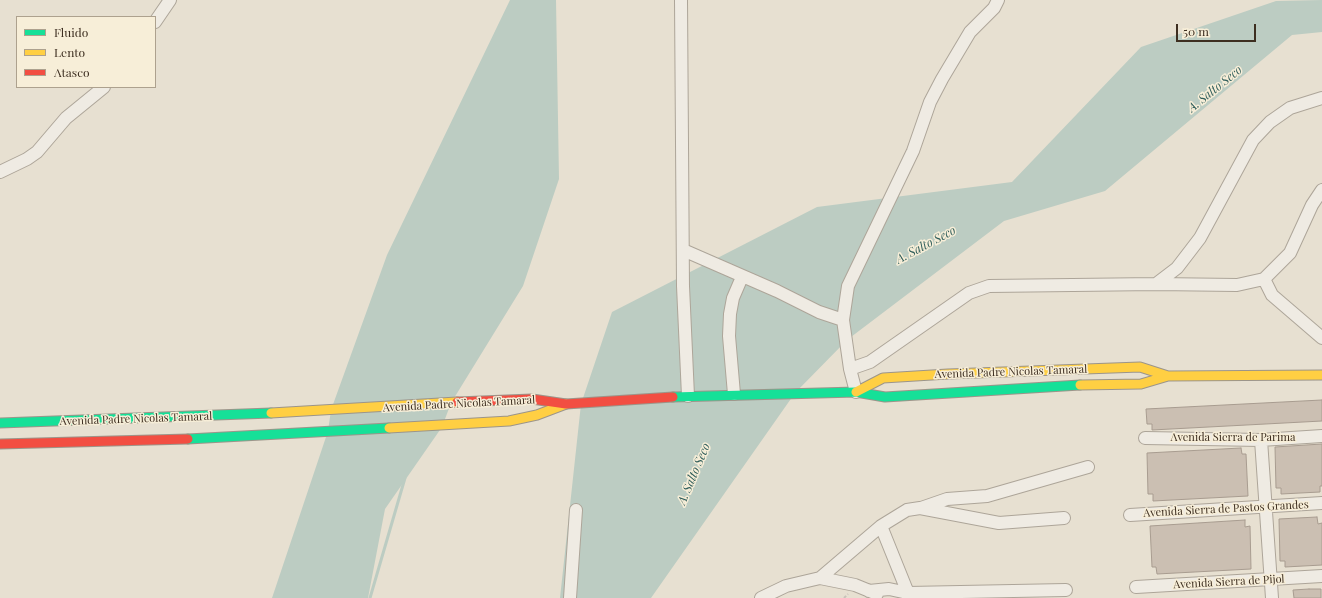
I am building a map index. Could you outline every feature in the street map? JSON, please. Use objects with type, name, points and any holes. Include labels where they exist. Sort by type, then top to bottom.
[{"type":"street","points":[[156,21],[170,0]]},
{"type":"street","points":[[681,0],[683,250],[685,352],[688,396]]},
{"type":"street","points":[[856,392],[850,369],[843,320],[848,286],[913,151],[930,102],[970,32],[994,8],[998,0]]},
{"type":"street","points":[[0,172],[27,159],[37,152],[66,118],[103,88]]},
{"type":"street","points":[[1156,284],[1177,268],[1200,238],[1253,140],[1270,122],[1290,108],[1322,98]]},
{"type":"street","points":[[850,369],[870,362],[969,293],[989,286],[1156,284],[1237,285],[1264,279],[1290,253],[1312,205],[1322,190]]},
{"type":"street","points":[[683,250],[777,291],[819,312],[843,320]]},
{"type":"street","points":[[734,394],[729,336],[730,314],[733,298],[742,277]]},
{"type":"street","points":[[1264,279],[1272,295],[1322,338]]},
{"type":"street","name":"Avenida Padre Nicolas Tamaral","points":[[856,392],[883,378],[1140,367],[1168,376]]},
{"type":"street","points":[[1023,371],[1024,389]]},
{"type":"street","name":"Avenida Padre Nicolas Tamaral","points":[[0,444],[162,440],[363,419],[517,399],[546,400],[566,404],[581,404],[734,394],[856,392],[885,397],[1141,384],[1168,376],[1322,375]]},
{"type":"street","name":"Avenida Padre Nicolas Tamaral","points":[[0,423],[149,419],[363,419],[449,426],[509,421],[537,414],[566,404]]},
{"type":"street","name":"Avenida Sierra de Parima","points":[[1145,438],[1261,440],[1322,436]]},
{"type":"street","points":[[1261,440],[1272,598]]},
{"type":"street","points":[[820,578],[881,526],[907,510],[920,508],[948,499],[987,496],[1088,467]]},
{"type":"street","name":"Avenida Sierra de Pastos Grandes","points":[[1130,515],[1322,503]]},
{"type":"street","points":[[920,508],[999,523],[1064,518]]},
{"type":"street","points":[[570,598],[576,510]]},
{"type":"street","points":[[881,526],[909,595]]},
{"type":"street","name":"Avenida Sierra de Pijol","points":[[1136,587],[1322,576]]},
{"type":"street","points":[[761,598],[786,586],[820,578],[855,585],[885,598]]},
{"type":"street","points":[[869,591],[889,590],[909,595],[1066,590]]},
{"type":"water","points":[[510,0],[556,0],[559,179],[523,286],[451,403],[442,427],[385,509],[368,598],[272,598],[328,431],[331,410],[387,255]]},
{"type":"water","name":"A. Salto Seco","points":[[1322,0],[1322,32],[1292,35],[1105,191],[1004,221],[847,340],[795,393],[651,598],[560,598],[581,404],[612,312],[817,207],[1012,182],[1141,47],[1276,1]]},
{"type":"building","points":[[1322,400],[1322,421],[1152,430],[1152,424],[1147,424],[1146,409]]},
{"type":"building","points":[[1322,444],[1322,486],[1320,486],[1320,492],[1281,494],[1281,488],[1276,488],[1275,447]]},
{"type":"building","points":[[1241,448],[1242,454],[1246,454],[1248,496],[1153,501],[1153,494],[1148,494],[1147,453]]},
{"type":"building","points":[[1317,517],[1318,524],[1322,523],[1322,565],[1285,567],[1285,561],[1280,561],[1279,519]]},
{"type":"building","points":[[1245,520],[1245,527],[1250,526],[1251,569],[1157,574],[1156,567],[1152,567],[1150,526]]},
{"type":"building","points":[[1321,589],[1321,598],[1294,598],[1293,590]]},
{"type":"waterway","points":[[370,598],[405,478]]},
{"type":"traffic: fast","points":[[673,397],[856,392],[885,397],[1080,385]]},
{"type":"traffic: fast","points":[[0,423],[271,413]]},
{"type":"traffic: fast","points":[[188,439],[389,428]]},
{"type":"traffic: slow","points":[[856,392],[883,378],[948,374],[1140,367],[1168,376]]},
{"type":"traffic: slow","points":[[1080,385],[1141,384],[1168,376],[1322,375]]},
{"type":"traffic: slow","points":[[271,413],[457,402]]},
{"type":"traffic: slow","points":[[389,428],[509,421],[537,415],[566,404]]},
{"type":"traffic: jam","points":[[457,402],[532,399],[566,404],[673,397]]},
{"type":"traffic: jam","points":[[0,444],[188,439]]}]
